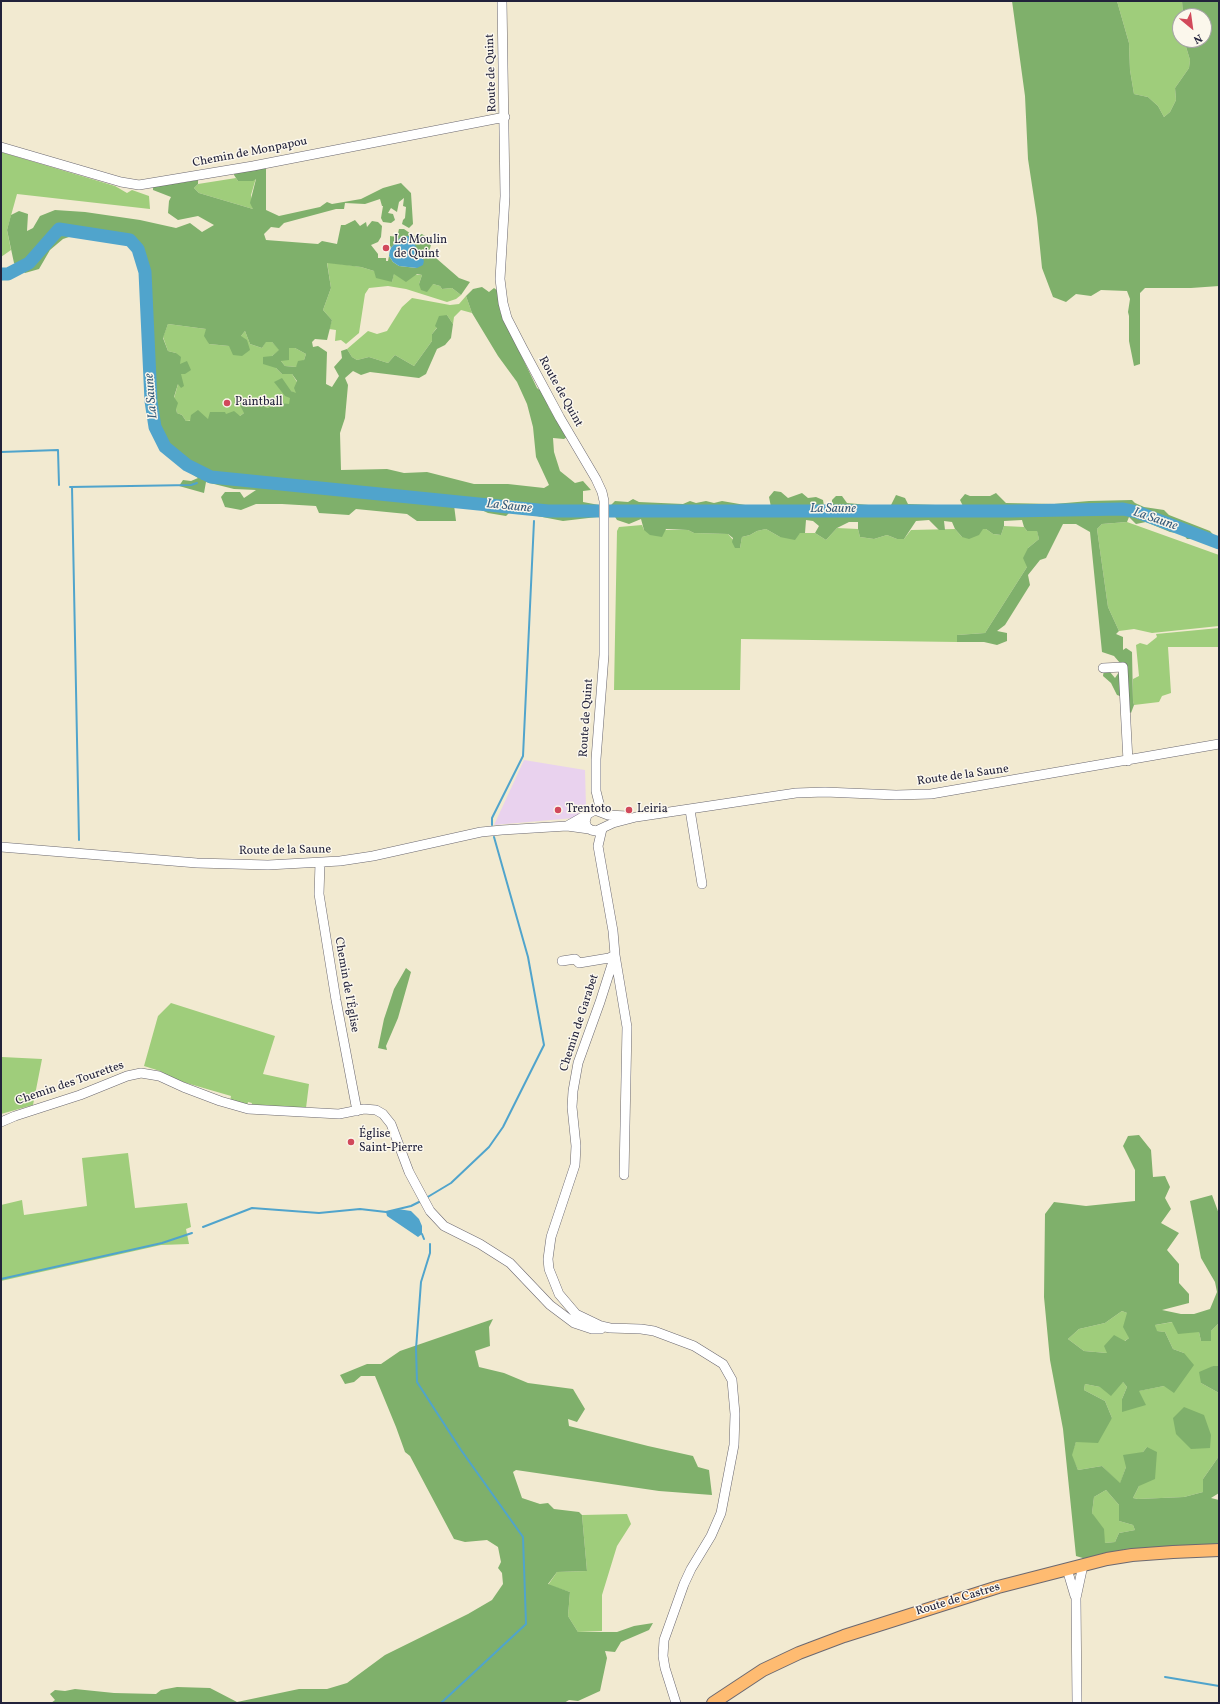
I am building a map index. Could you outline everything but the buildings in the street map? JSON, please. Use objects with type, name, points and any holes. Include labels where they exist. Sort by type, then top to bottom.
[{"type":"main road","name":"Route de Castres","points":[[713,1703],[773,1665],[821,1644],[998,1587],[1067,1569],[1132,1555],[1219,1550]]},
{"type":"street","name":"Route de Quint","points":[[502,1],[505,117],[505,217],[500,279],[503,304],[507,318],[523,349],[560,418],[596,479],[604,501],[604,655],[596,750],[596,791],[602,812]]},
{"type":"street","name":"Chemin de Monpapou","points":[[1,147],[121,182],[139,185],[253,166],[505,117]]},
{"type":"street","points":[[1104,668],[1123,667],[1128,760]]},
{"type":"street","name":"Route de la Saune","points":[[603,828],[613,823],[636,817],[803,792],[896,795],[931,794],[1219,744]]},
{"type":"street","name":"Route de Quint","points":[[588,814],[596,791]]},
{"type":"street","points":[[595,810],[602,812],[606,822],[603,828],[596,831],[590,829],[585,822],[588,814],[595,810]]},
{"type":"street","points":[[690,810],[702,884]]},
{"type":"street","name":"Route de la Saune","points":[[602,812],[612,816],[636,817]]},
{"type":"street","name":"Route de la Saune","points":[[566,826],[588,814]]},
{"type":"street","name":"Route de la Saune","points":[[1,847],[215,864],[268,865],[320,863],[372,856],[481,832],[566,826],[590,829]]},
{"type":"street","name":"Chemin de Garabet","points":[[598,846],[603,828]]},
{"type":"street","name":"Chemin de Garabet","points":[[590,829],[598,846],[613,930],[615,955],[627,1027],[624,1175]]},
{"type":"street","name":"Chemin de l'Église","points":[[320,863],[319,894],[336,1000],[357,1111]]},
{"type":"street","points":[[562,961],[575,959],[579,963],[609,958],[615,955]]},
{"type":"street","name":"Chemin de Garabet","points":[[615,955],[575,1074],[572,1108],[576,1146],[575,1165],[551,1237],[548,1259],[553,1280],[563,1301],[576,1314],[584,1319],[610,1328],[654,1331],[694,1346],[723,1364],[730,1374],[734,1389],[734,1445],[721,1513],[711,1536],[691,1569],[684,1584],[664,1640],[663,1656],[665,1668],[676,1703]]},
{"type":"street","name":"Chemin des Tourettes","points":[[1,1122],[20,1114],[80,1095],[127,1076],[141,1073],[159,1076],[214,1099],[248,1109],[340,1114],[370,1109],[376,1110],[387,1118],[396,1136],[408,1172],[420,1195],[430,1211],[444,1226],[486,1247],[510,1263],[550,1305],[574,1323],[592,1329],[610,1328]]},
{"type":"street","points":[[1077,1703],[1076,1598],[1082,1570],[1081,1566]]},
{"type":"street","points":[[1067,1569],[1076,1598]]},
{"type":"shaded area","points":[[524,760],[585,770],[586,807],[574,818],[494,825]]},
{"type":"green space","points":[[1012,1],[1117,1],[1129,43],[1130,70],[1134,94],[1148,97],[1158,106],[1164,117],[1170,112],[1176,100],[1175,88],[1189,68],[1190,60],[1186,48],[1212,48],[1212,8],[1182,8],[1182,1],[1219,1],[1219,286],[1191,288],[1145,288],[1140,293],[1140,364],[1134,366],[1129,341],[1128,312],[1130,299],[1127,291],[1101,290],[1091,296],[1076,294],[1066,302],[1053,297],[1042,268],[1037,218],[1028,159],[1025,96]]},
{"type":"green space","points":[[1117,1],[1182,1],[1182,8],[1172,8],[1172,48],[1186,48],[1190,60],[1189,68],[1175,88],[1176,100],[1170,112],[1164,117],[1158,106],[1148,97],[1134,94],[1130,70],[1129,43]]},
{"type":"green space","points":[[1,152],[115,186],[127,193],[132,190],[149,196],[150,209],[17,194],[7,230],[11,250],[1,257]]},
{"type":"green space","points":[[266,163],[266,210],[279,216],[320,207],[327,202],[332,204],[361,199],[383,188],[401,183],[411,193],[413,224],[409,228],[402,224],[405,218],[406,207],[403,206],[404,198],[399,202],[397,212],[391,208],[388,213],[393,214],[395,220],[391,223],[383,222],[381,218],[383,206],[380,199],[365,204],[345,203],[344,209],[336,209],[284,223],[279,228],[271,227],[264,234],[266,240],[318,244],[322,241],[337,244],[341,225],[345,225],[355,220],[360,226],[366,222],[367,227],[372,221],[378,222],[382,226],[381,237],[378,242],[371,245],[378,254],[378,258],[386,258],[386,261],[388,261],[389,256],[393,262],[399,266],[417,268],[397,241],[390,249],[390,236],[397,237],[399,229],[404,229],[414,236],[422,234],[432,241],[429,252],[459,278],[470,282],[461,295],[452,288],[442,289],[440,286],[433,284],[427,292],[421,290],[419,284],[422,275],[417,274],[406,282],[394,274],[392,282],[376,278],[374,271],[361,267],[327,263],[331,288],[323,310],[332,320],[327,340],[315,339],[312,342],[313,347],[318,346],[327,352],[326,384],[332,387],[339,376],[334,367],[342,358],[341,351],[347,349],[352,357],[357,360],[369,357],[388,363],[395,355],[414,366],[432,341],[432,334],[437,328],[435,326],[439,316],[447,315],[453,324],[451,338],[445,345],[437,349],[426,374],[419,378],[370,372],[361,375],[353,371],[345,378],[348,385],[345,418],[340,433],[341,470],[387,469],[404,473],[427,472],[474,484],[508,484],[544,488],[549,485],[536,457],[533,427],[527,404],[517,382],[498,356],[472,313],[466,296],[473,289],[482,287],[489,292],[494,288],[498,291],[500,311],[537,388],[545,394],[549,408],[567,437],[564,439],[553,438],[554,452],[560,471],[575,483],[583,481],[591,490],[583,491],[583,502],[599,505],[597,517],[563,521],[511,511],[506,516],[488,513],[473,506],[454,505],[456,521],[417,521],[407,514],[356,509],[349,515],[319,513],[316,506],[282,504],[256,504],[241,510],[225,507],[221,497],[225,492],[240,492],[244,498],[256,490],[234,489],[206,482],[204,493],[179,486],[183,480],[191,481],[198,478],[173,461],[156,439],[150,422],[145,320],[140,267],[132,247],[121,241],[75,235],[63,239],[50,250],[39,269],[25,273],[14,263],[7,230],[11,215],[19,211],[28,214],[27,231],[33,228],[40,216],[55,210],[85,212],[140,220],[176,228],[190,223],[202,232],[214,225],[198,216],[178,220],[168,213],[169,201],[171,197],[153,190],[153,187],[198,180],[198,184],[194,188],[199,193],[253,209],[250,203],[256,179],[253,181],[238,181],[234,175],[235,168]],"holes":[[[168,324],[206,329],[204,336],[209,344],[229,346],[233,355],[242,356],[250,350],[247,340],[241,336],[245,331],[250,344],[262,348],[266,342],[272,342],[279,350],[272,356],[263,357],[263,364],[276,368],[282,374],[292,374],[297,381],[294,388],[296,393],[291,391],[282,378],[274,382],[285,396],[290,398],[289,404],[280,403],[267,408],[250,399],[239,403],[244,413],[240,416],[234,411],[226,414],[225,412],[210,412],[208,419],[198,410],[191,415],[190,421],[186,421],[182,415],[177,413],[176,409],[178,403],[174,397],[178,384],[181,388],[184,386],[181,374],[185,374],[191,370],[187,361],[180,364],[181,357],[176,353],[168,351],[163,338]],[[289,348],[295,348],[306,354],[304,360],[298,361],[296,367],[285,366],[281,361],[289,360]]]},
{"type":"green space","points":[[236,178],[238,181],[256,178],[251,195],[253,209],[199,193],[194,188],[198,184]]},
{"type":"green space","points":[[327,262],[361,267],[374,271],[392,282],[394,273],[422,275],[419,284],[433,284],[440,286],[442,289],[452,288],[461,295],[456,299],[447,302],[406,289],[388,286],[369,288],[365,294],[359,333],[346,344],[341,340],[335,341],[336,330],[329,329],[332,320],[323,310],[331,288]]},
{"type":"green space","points":[[466,296],[472,313],[461,310],[454,317],[453,324],[447,315],[432,334],[432,341],[414,366],[395,355],[388,363],[369,357],[357,360],[352,357],[347,349],[368,331],[377,334],[387,331],[402,307],[412,298],[450,305],[459,304]]},
{"type":"green space","points":[[168,324],[206,329],[209,344],[229,346],[245,331],[250,344],[262,348],[266,341],[272,342],[280,350],[272,356],[276,368],[282,374],[292,374],[297,382],[296,394],[291,391],[290,405],[280,403],[267,408],[244,413],[240,416],[226,414],[208,419],[186,421],[182,415],[177,413],[176,409],[174,398],[181,374],[176,353],[168,351],[163,337]]},
{"type":"green space","points":[[289,348],[295,348],[306,354],[304,360],[296,367],[285,366],[281,361]]},
{"type":"green space","points":[[774,491],[781,492],[788,498],[802,493],[808,498],[816,497],[823,500],[824,506],[832,506],[832,500],[836,496],[842,496],[847,503],[890,507],[896,495],[905,498],[908,504],[963,506],[960,500],[965,494],[970,496],[990,496],[996,493],[1006,503],[1054,504],[1089,501],[1132,500],[1144,507],[1164,510],[1169,515],[1210,531],[1219,541],[1213,546],[1197,539],[1187,539],[1183,534],[1170,532],[1146,522],[1136,524],[1129,517],[1127,522],[1102,524],[1097,529],[1108,607],[1119,631],[1116,634],[1123,637],[1123,650],[1126,648],[1132,652],[1134,705],[1131,713],[1124,707],[1123,697],[1117,695],[1111,683],[1103,676],[1104,669],[1110,672],[1115,678],[1119,672],[1120,663],[1114,656],[1102,652],[1090,532],[1076,524],[1063,524],[1046,558],[1040,560],[1028,575],[1030,585],[1005,625],[997,631],[1007,633],[1007,641],[997,645],[984,642],[957,642],[957,635],[985,633],[1027,567],[1023,558],[1028,548],[1039,539],[1037,531],[1027,531],[1022,520],[1004,521],[1001,535],[993,534],[986,529],[983,529],[979,535],[969,539],[962,537],[955,529],[952,522],[944,521],[945,530],[939,530],[929,520],[916,521],[904,539],[897,539],[887,535],[874,539],[860,537],[858,522],[849,522],[837,528],[826,540],[815,533],[819,526],[813,521],[806,520],[805,533],[800,533],[795,540],[780,537],[766,529],[742,537],[740,548],[735,548],[732,542],[733,538],[728,534],[694,533],[688,530],[666,529],[662,537],[650,535],[644,530],[641,519],[629,524],[617,520],[609,507],[615,501],[628,502],[633,499],[639,502],[683,504],[690,501],[696,503],[706,501],[714,503],[722,501],[751,506],[771,507],[769,497]]},
{"type":"green space","points":[[1127,522],[1219,555],[1219,626],[1152,633],[1134,629],[1119,631],[1108,607],[1097,529],[1102,524]]},
{"type":"green space","points":[[642,525],[644,530],[688,530],[694,533],[728,534],[740,548],[742,537],[766,529],[780,537],[800,533],[815,533],[826,540],[837,528],[858,529],[860,537],[874,539],[887,535],[897,539],[904,539],[911,530],[955,529],[962,537],[982,529],[986,529],[993,534],[1001,535],[1004,526],[1024,527],[1027,531],[1037,530],[1039,539],[1028,548],[1027,567],[985,633],[957,635],[957,642],[741,639],[740,690],[614,690],[617,531],[619,527]]},
{"type":"green space","points":[[1219,628],[1219,647],[1168,647],[1171,693],[1162,696],[1159,702],[1134,705],[1133,679],[1139,676],[1136,645],[1140,643],[1147,645],[1157,637],[1156,634]]},
{"type":"green space","points":[[406,968],[411,972],[398,1018],[386,1046],[387,1050],[378,1048],[384,1019],[394,989]]},
{"type":"green space","points":[[171,1003],[275,1036],[263,1074],[309,1084],[306,1108],[251,1107],[252,1103],[248,1102],[247,1106],[230,1101],[231,1096],[176,1080],[160,1071],[144,1066],[158,1016]]},
{"type":"green space","points":[[2,1057],[42,1059],[33,1105],[1,1114]]},
{"type":"green space","points":[[1139,1135],[1151,1150],[1153,1177],[1165,1176],[1170,1187],[1165,1198],[1171,1209],[1161,1223],[1179,1233],[1167,1250],[1179,1264],[1179,1283],[1189,1294],[1189,1303],[1162,1310],[1181,1314],[1194,1314],[1210,1309],[1217,1292],[1215,1282],[1201,1258],[1190,1201],[1212,1195],[1219,1214],[1219,1323],[1211,1331],[1211,1341],[1201,1341],[1199,1332],[1178,1334],[1172,1322],[1155,1325],[1157,1331],[1165,1332],[1173,1349],[1184,1353],[1194,1365],[1174,1393],[1164,1386],[1139,1391],[1146,1405],[1122,1412],[1122,1399],[1127,1387],[1123,1382],[1111,1396],[1100,1387],[1085,1384],[1084,1390],[1105,1401],[1112,1418],[1098,1443],[1076,1442],[1072,1455],[1078,1470],[1102,1466],[1120,1483],[1126,1467],[1123,1455],[1143,1452],[1147,1447],[1157,1452],[1155,1479],[1139,1486],[1133,1498],[1138,1499],[1184,1497],[1203,1492],[1203,1479],[1219,1456],[1219,1493],[1211,1498],[1219,1500],[1219,1550],[1153,1552],[1148,1548],[1125,1549],[1110,1556],[1086,1559],[1076,1556],[1063,1429],[1050,1360],[1044,1297],[1045,1214],[1054,1202],[1086,1206],[1135,1201],[1135,1170],[1123,1146],[1128,1136]],"holes":[[[1122,1311],[1127,1313],[1123,1327],[1129,1338],[1125,1341],[1114,1335],[1104,1346],[1107,1353],[1084,1351],[1068,1339],[1079,1329],[1105,1323]],[[1106,1490],[1119,1505],[1119,1521],[1133,1525],[1135,1530],[1119,1533],[1115,1542],[1105,1543],[1104,1529],[1092,1513],[1094,1497]]]},
{"type":"green space","points":[[128,1153],[135,1208],[187,1203],[191,1227],[186,1229],[189,1244],[161,1245],[1,1281],[1,1205],[22,1200],[24,1215],[87,1206],[82,1158]]},
{"type":"green space","points":[[1122,1311],[1127,1313],[1129,1338],[1107,1353],[1084,1351],[1068,1339],[1079,1329],[1105,1323]]},
{"type":"green space","points":[[493,1319],[489,1327],[490,1346],[475,1351],[479,1367],[504,1373],[528,1383],[573,1389],[585,1409],[577,1422],[568,1419],[569,1426],[693,1456],[698,1467],[709,1470],[712,1495],[659,1491],[516,1470],[513,1472],[522,1498],[540,1504],[548,1503],[554,1509],[579,1512],[582,1515],[587,1571],[557,1572],[548,1584],[570,1592],[568,1616],[578,1632],[617,1632],[634,1626],[653,1623],[649,1630],[621,1642],[615,1652],[605,1651],[607,1658],[600,1691],[578,1701],[569,1700],[564,1703],[51,1703],[55,1700],[50,1694],[55,1690],[65,1691],[75,1689],[114,1693],[156,1694],[161,1690],[177,1687],[210,1688],[237,1702],[299,1689],[327,1689],[347,1683],[385,1655],[468,1614],[492,1600],[503,1584],[502,1573],[498,1568],[501,1562],[498,1547],[487,1540],[465,1542],[454,1539],[410,1456],[405,1452],[375,1376],[361,1376],[354,1382],[345,1384],[340,1375],[367,1364],[381,1364],[400,1351]]},
{"type":"green space","points":[[1173,1322],[1199,1332],[1201,1341],[1211,1341],[1211,1331],[1219,1323],[1219,1366],[1213,1366],[1201,1383],[1219,1393],[1219,1456],[1203,1479],[1203,1492],[1184,1497],[1133,1498],[1139,1486],[1147,1447],[1126,1467],[1120,1484],[1102,1466],[1078,1470],[1071,1455],[1076,1442],[1112,1418],[1105,1401],[1084,1390],[1085,1384],[1100,1387],[1123,1382],[1127,1387],[1122,1399],[1138,1391],[1164,1386],[1184,1353],[1173,1349],[1165,1332],[1156,1331],[1155,1325]]},
{"type":"green space","points":[[1213,1366],[1219,1366],[1219,1393],[1201,1383],[1199,1372]]},
{"type":"green space","points":[[1184,1407],[1204,1415],[1211,1435],[1210,1448],[1191,1449],[1176,1434],[1173,1418]]},
{"type":"green space","points":[[1106,1490],[1119,1505],[1119,1521],[1133,1525],[1135,1530],[1119,1533],[1115,1542],[1105,1543],[1092,1513],[1094,1497]]},
{"type":"green space","points":[[627,1514],[631,1524],[617,1546],[602,1595],[602,1631],[578,1632],[568,1616],[570,1592],[548,1585],[557,1572],[587,1571],[582,1515]]},
{"type":"water","points":[[408,236],[414,243],[424,261],[423,265],[417,268],[399,266],[393,262],[389,256],[390,249],[397,241],[401,237]]},
{"type":"water","points":[[398,1209],[411,1211],[419,1219],[422,1226],[422,1234],[418,1237],[387,1216],[386,1212]]},
{"type":"waterway","name":"La Saune","points":[[1,274],[8,274],[29,263],[59,229],[130,240],[138,249],[145,272],[151,401],[155,427],[165,447],[187,465],[211,477],[548,511],[1011,511],[1123,509],[1137,512],[1219,543]]},
{"type":"waterway","points":[[1,452],[58,450],[59,485]]},
{"type":"waterway","name":"La Saune","points":[[202,479],[208,476]]},
{"type":"waterway","points":[[70,487],[191,485],[197,483]]},
{"type":"waterway","points":[[72,487],[79,840]]},
{"type":"waterway","points":[[492,825],[492,818],[523,756],[534,521]]},
{"type":"waterway","points":[[426,1198],[451,1183],[489,1147],[503,1127],[544,1045],[528,957],[494,837]]},
{"type":"waterway","points":[[203,1227],[252,1208],[319,1213],[360,1209],[386,1212],[411,1206],[421,1201]]},
{"type":"waterway","points":[[1,1279],[162,1243],[192,1233]]},
{"type":"waterway","points":[[422,1234],[424,1239]]},
{"type":"waterway","points":[[430,1244],[430,1253],[421,1282],[416,1349],[417,1382],[461,1450],[523,1537],[526,1624],[441,1703]]},
{"type":"waterway","points":[[1165,1677],[1219,1686]]},
{"type":"place","name":"Le Moulin de Quint","points":[[386,248]]},
{"type":"place","name":"Paintball","points":[[227,403]]},
{"type":"place","name":"Trentoto","points":[[558,810]]},
{"type":"place","name":"Leiria","points":[[629,810]]},
{"type":"place","name":"Église Saint-Pierre","points":[[351,1142]]}]
